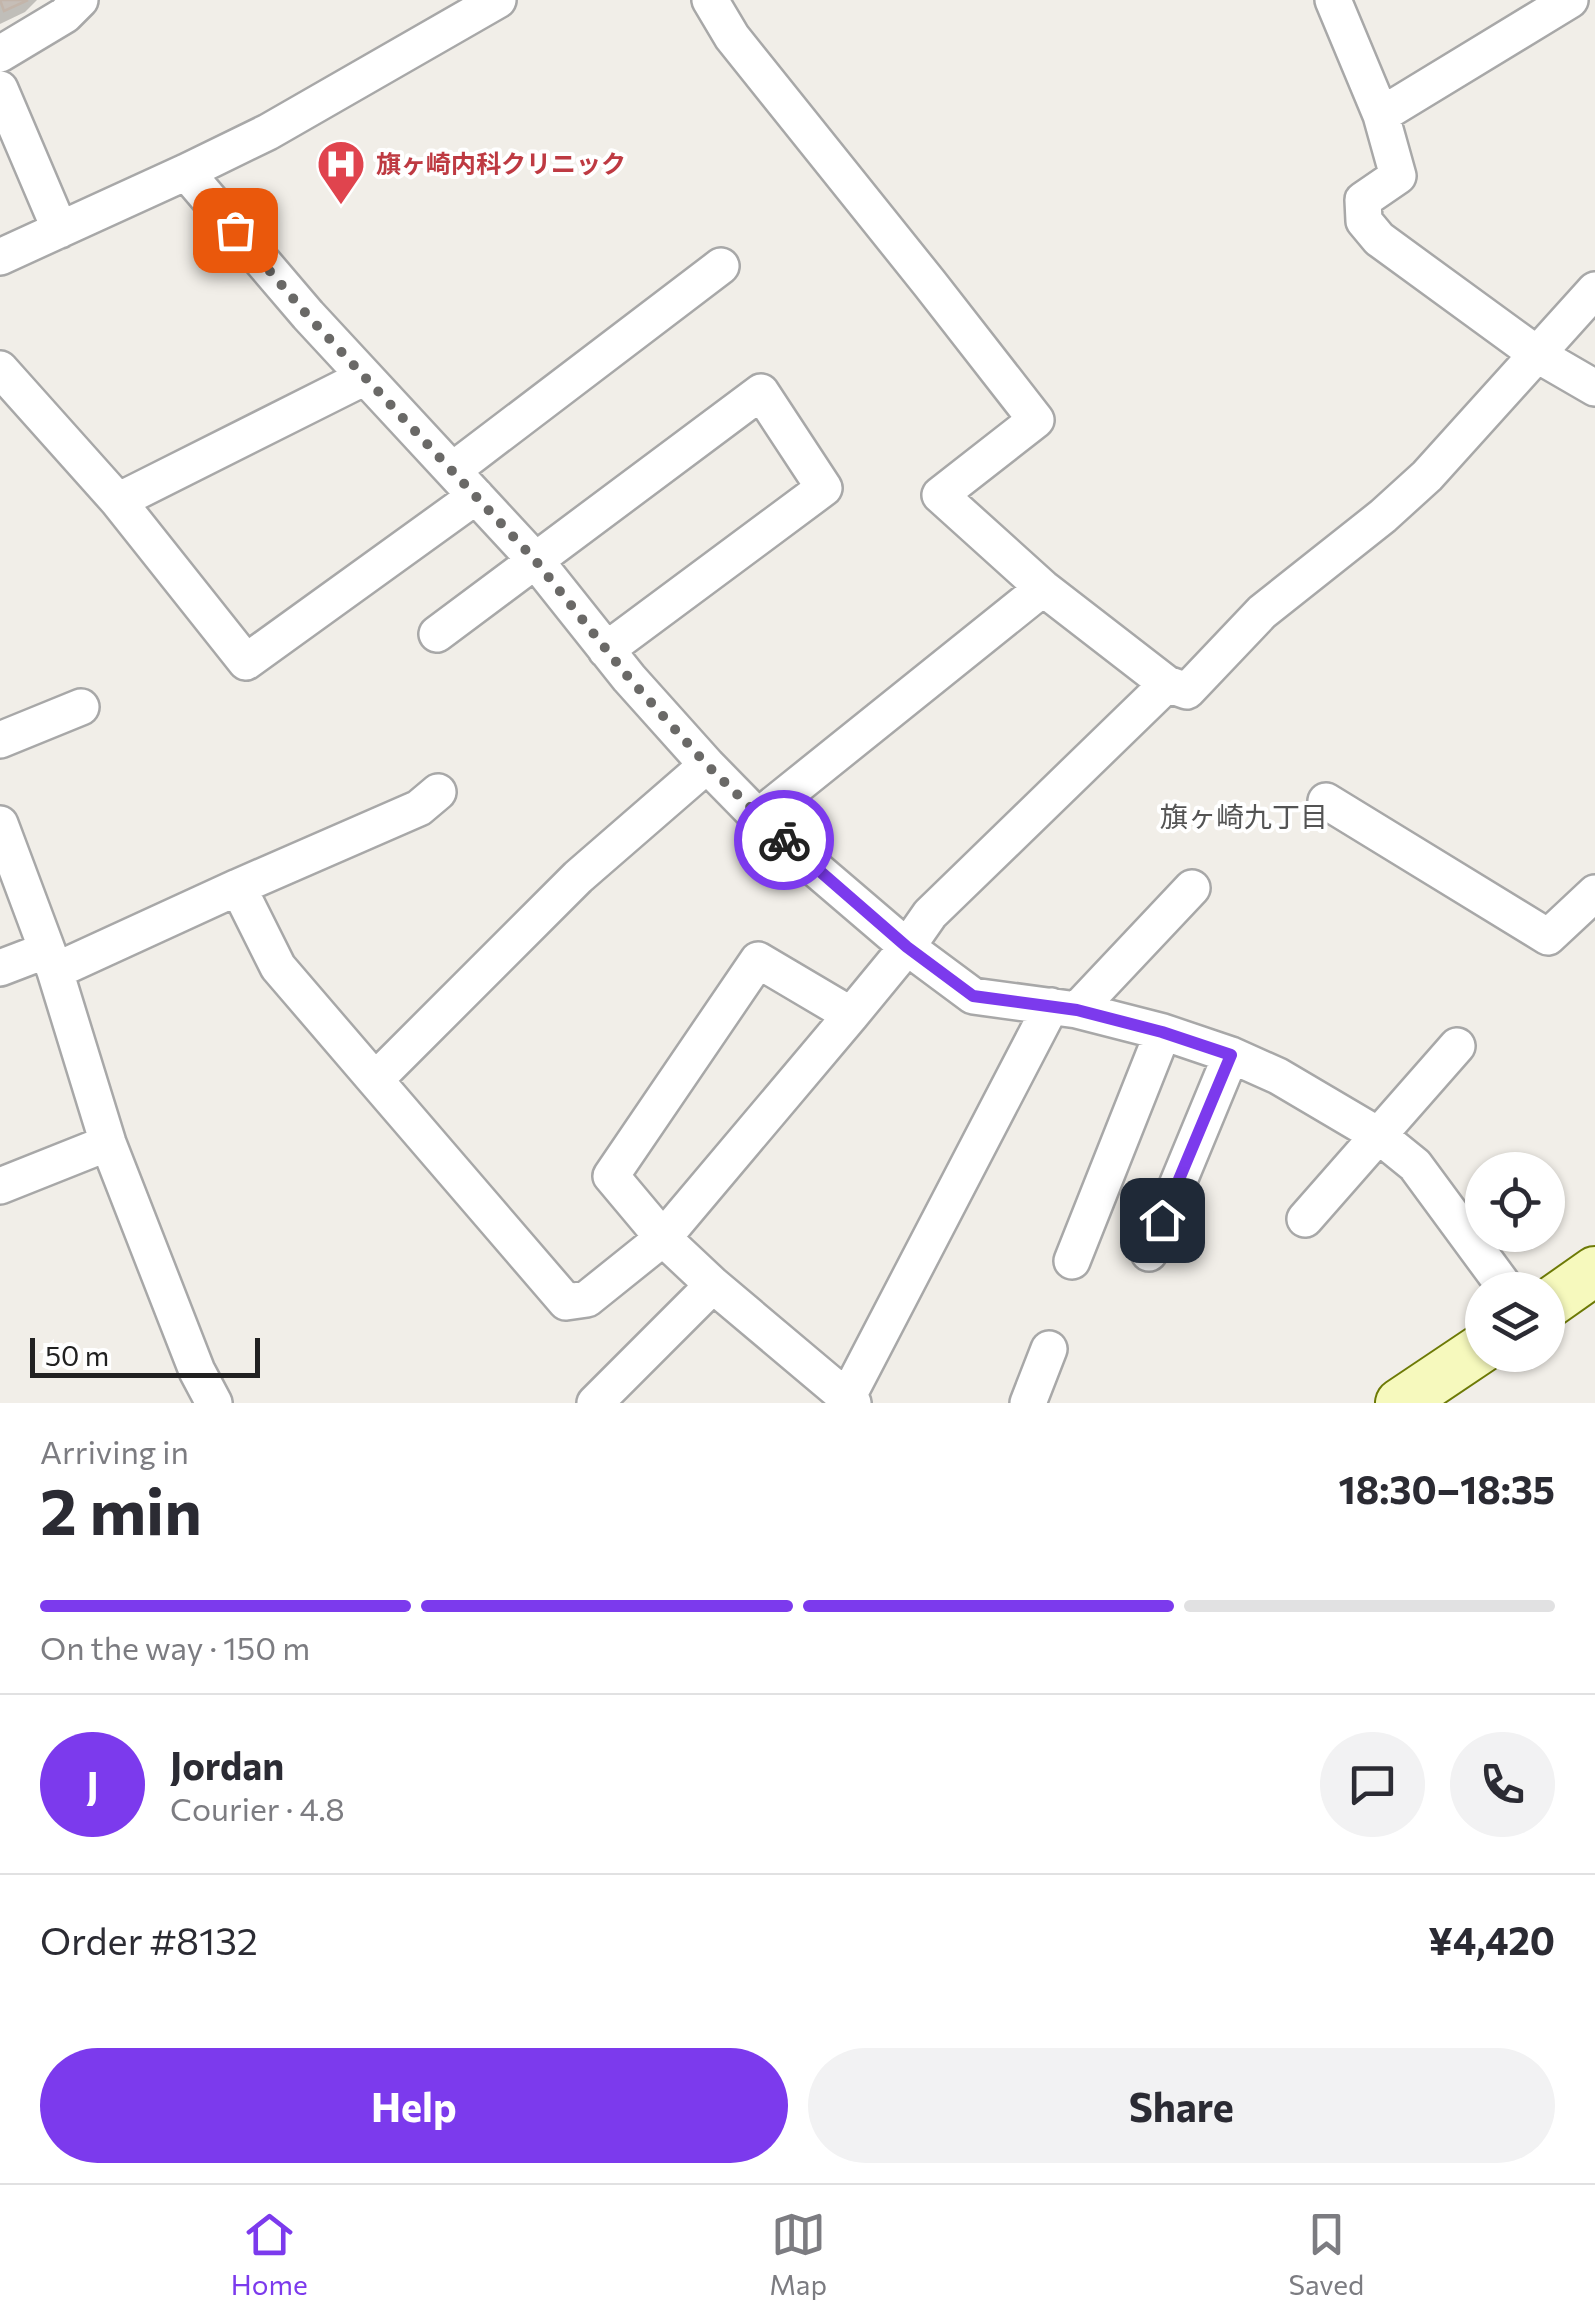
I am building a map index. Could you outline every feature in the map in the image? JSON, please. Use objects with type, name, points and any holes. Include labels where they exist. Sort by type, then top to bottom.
[{"type":"street","points":[[0,54],[66,15],[80,0]]},
{"type":"street","points":[[710,0],[732,37],[1036,420],[940,495],[1043,588],[1168,684],[1186,691],[1262,612],[1427,476],[1595,290]]},
{"type":"street","points":[[1333,0],[1381,114],[1398,176],[1363,200],[1364,221],[1379,239],[1538,355],[1595,388]]},
{"type":"street","points":[[1381,114],[1570,0]]},
{"type":"street","points":[[0,257],[268,132],[486,3]]},
{"type":"street","points":[[0,89],[60,230]]},
{"type":"street","points":[[186,172],[308,316],[535,560],[606,650],[707,765],[758,816],[907,947],[973,996],[1064,1008],[1162,1032],[1278,1076],[1378,1136],[1415,1166],[1494,1272]]},
{"type":"street","points":[[0,369],[118,501],[246,662],[720,266]]},
{"type":"street","points":[[118,501],[366,377]]},
{"type":"street","points":[[436,634],[762,392],[824,488],[606,650]]},
{"type":"street","points":[[758,816],[1043,588]]},
{"type":"street","points":[[238,887],[278,967],[566,1302],[587,1299],[663,1238],[907,947],[930,914],[1168,684]]},
{"type":"street","points":[[0,740],[82,706]]},
{"type":"street","points":[[375,1080],[578,877],[707,765]]},
{"type":"street","points":[[0,968],[51,961],[238,887],[419,808],[438,792]]},
{"type":"street","points":[[1326,800],[1548,937],[1595,893]]},
{"type":"street","points":[[0,824],[51,961],[108,1143],[197,1371],[214,1403]]},
{"type":"street","points":[[851,1014],[758,960],[611,1176],[663,1238],[713,1286],[850,1400],[1064,1008],[1192,888]]},
{"type":"street","points":[[1072,1261],[1162,1032]]},
{"type":"street","points":[[1306,1218],[1457,1046]]},
{"type":"street","points":[[1149,1253],[1231,1055]]},
{"type":"street","points":[[0,1186],[108,1143]]},
{"type":"street","points":[[1565,1292],[1595,1271]]},
{"type":"street","points":[[595,1403],[713,1286]]},
{"type":"street","points":[[1028,1403],[1049,1349]]},
{"type":"street","points":[[1400,1403],[1465,1359]]},
{"type":"building","points":[[0,0],[28,0],[4,11]]},
{"type":"way so far","points":[[235,230],[308,316],[535,560],[629,678],[707,765],[784,840]]},
{"type":"place","name":"旗ヶ崎内科クリニック","points":[[341,206]]},
{"type":"district","name":"旗ヶ崎九丁目","points":[[1244,817]]},
{"type":"route","points":[[784,840],[907,947],[973,996],[1077,1010],[1231,1055],[1162,1220]]}]
